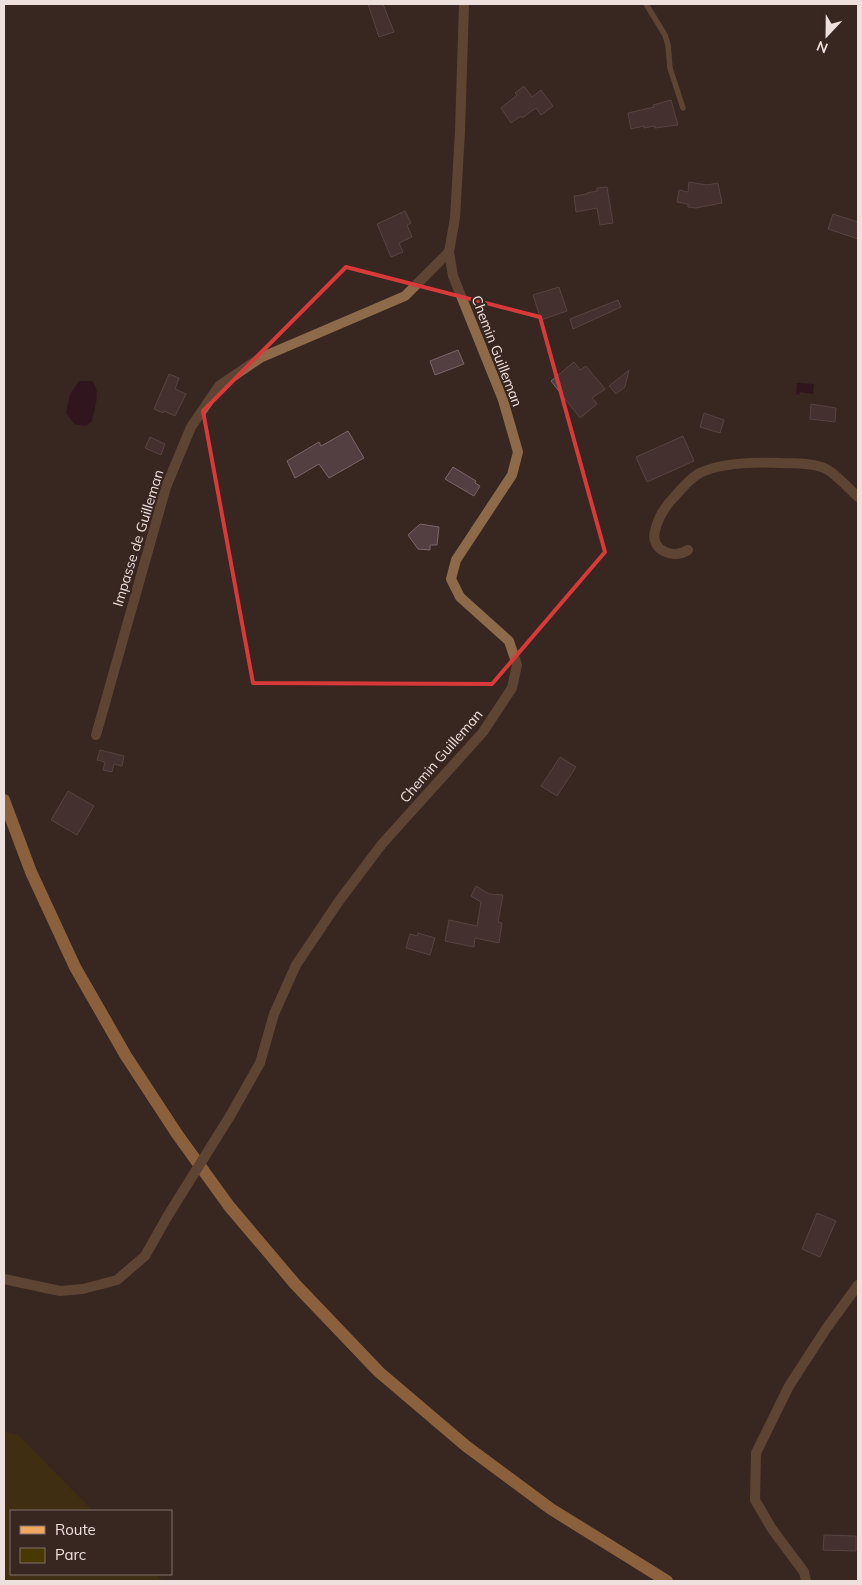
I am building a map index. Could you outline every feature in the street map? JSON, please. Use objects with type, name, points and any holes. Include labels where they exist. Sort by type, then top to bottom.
[{"type":"main road","points":[[4,800],[32,872],[75,967],[126,1056],[177,1134],[229,1206],[295,1284],[379,1372],[466,1446],[551,1509],[667,1581]]},
{"type":"street","name":"Chemin Guilleman","points":[[4,1279],[60,1291],[83,1289],[117,1280],[145,1256],[167,1216],[230,1116],[260,1063],[274,1014],[296,965],[339,901],[382,844],[483,732],[512,688],[517,665],[509,641],[460,597],[451,579],[456,560],[512,475],[518,452],[503,400],[453,276],[449,252],[456,208],[464,4]]},
{"type":"street","name":"Impasse de Guilleman","points":[[96,735],[166,487],[191,427],[218,386],[260,358],[405,296],[449,252]]},
{"type":"street","points":[[688,550],[681,554],[672,555],[660,549],[655,540],[654,533],[659,519],[667,504],[684,486],[698,474],[719,466],[768,462],[800,464],[826,469],[858,497]]},
{"type":"street","points":[[806,1581],[804,1572],[772,1529],[755,1500],[756,1453],[789,1386],[826,1329],[858,1285]]},
{"type":"lane","points":[[646,4],[665,35],[670,68],[683,108]]},
{"type":"highlighted area","points":[[346,267],[540,317],[605,552],[492,684],[253,683],[203,411]]},
{"type":"green space","points":[[4,1432],[18,1435],[92,1510],[10,1510],[10,1575],[157,1575],[163,1581],[4,1581]]},
{"type":"shaded area","points":[[79,381],[92,381],[97,395],[92,421],[86,426],[74,424],[66,413],[70,394]]},
{"type":"shaded area","points":[[797,383],[814,384],[813,394],[800,392],[799,395],[796,394]]},
{"type":"building","points":[[368,4],[383,4],[394,32],[379,37]]},
{"type":"building","points":[[524,86],[532,97],[541,90],[553,106],[541,115],[536,108],[511,123],[501,108],[517,95],[515,93]]},
{"type":"building","points":[[671,100],[678,125],[655,128],[655,126],[644,128],[644,126],[631,129],[628,113],[654,107],[653,105]]},
{"type":"building","points":[[689,182],[707,185],[718,183],[722,203],[696,208],[677,202],[679,190],[688,192]]},
{"type":"building","points":[[607,187],[613,223],[600,225],[597,208],[576,212],[574,196],[597,191],[597,188]]},
{"type":"building","points":[[405,211],[411,223],[407,225],[412,237],[399,243],[403,252],[391,257],[377,224]]},
{"type":"building","points":[[833,214],[858,222],[858,239],[828,229]]},
{"type":"building","points":[[559,287],[567,311],[541,320],[533,295]]},
{"type":"building","points":[[618,300],[621,307],[573,329],[570,319]]},
{"type":"building","points":[[458,350],[464,364],[435,375],[430,361]]},
{"type":"building","points":[[574,362],[580,370],[586,366],[605,389],[592,398],[597,404],[580,418],[551,381]]},
{"type":"building","points":[[629,370],[625,387],[616,394],[609,386]]},
{"type":"building","points":[[169,374],[179,378],[175,389],[186,394],[175,416],[154,409]]},
{"type":"building","points":[[811,404],[836,408],[835,422],[810,419]]},
{"type":"building","points":[[704,413],[724,420],[720,433],[700,427]]},
{"type":"building","points":[[348,431],[364,458],[329,478],[319,464],[295,478],[287,461],[319,442],[321,446]]},
{"type":"building","points":[[683,436],[694,461],[647,482],[636,457]]},
{"type":"building","points":[[150,437],[165,444],[161,455],[145,448]]},
{"type":"building","points":[[453,467],[476,481],[475,483],[480,486],[474,496],[445,479]]},
{"type":"building","points":[[420,524],[439,527],[437,545],[430,545],[430,550],[418,549],[408,535]]},
{"type":"building","points":[[100,750],[124,756],[122,766],[114,764],[112,772],[103,770],[105,762],[97,760]]},
{"type":"building","points":[[560,757],[576,767],[557,796],[541,786]]},
{"type":"building","points":[[68,791],[94,806],[77,835],[51,820]]},
{"type":"building","points":[[476,886],[489,894],[503,895],[498,922],[502,923],[499,943],[475,938],[474,947],[445,941],[449,920],[477,926],[481,902],[471,896]]},
{"type":"building","points":[[418,933],[435,938],[430,955],[406,948],[410,934],[417,936]]},
{"type":"building","points":[[817,1213],[836,1221],[820,1257],[802,1249]]},
{"type":"building","points":[[824,1535],[856,1536],[856,1551],[823,1550]]}]
